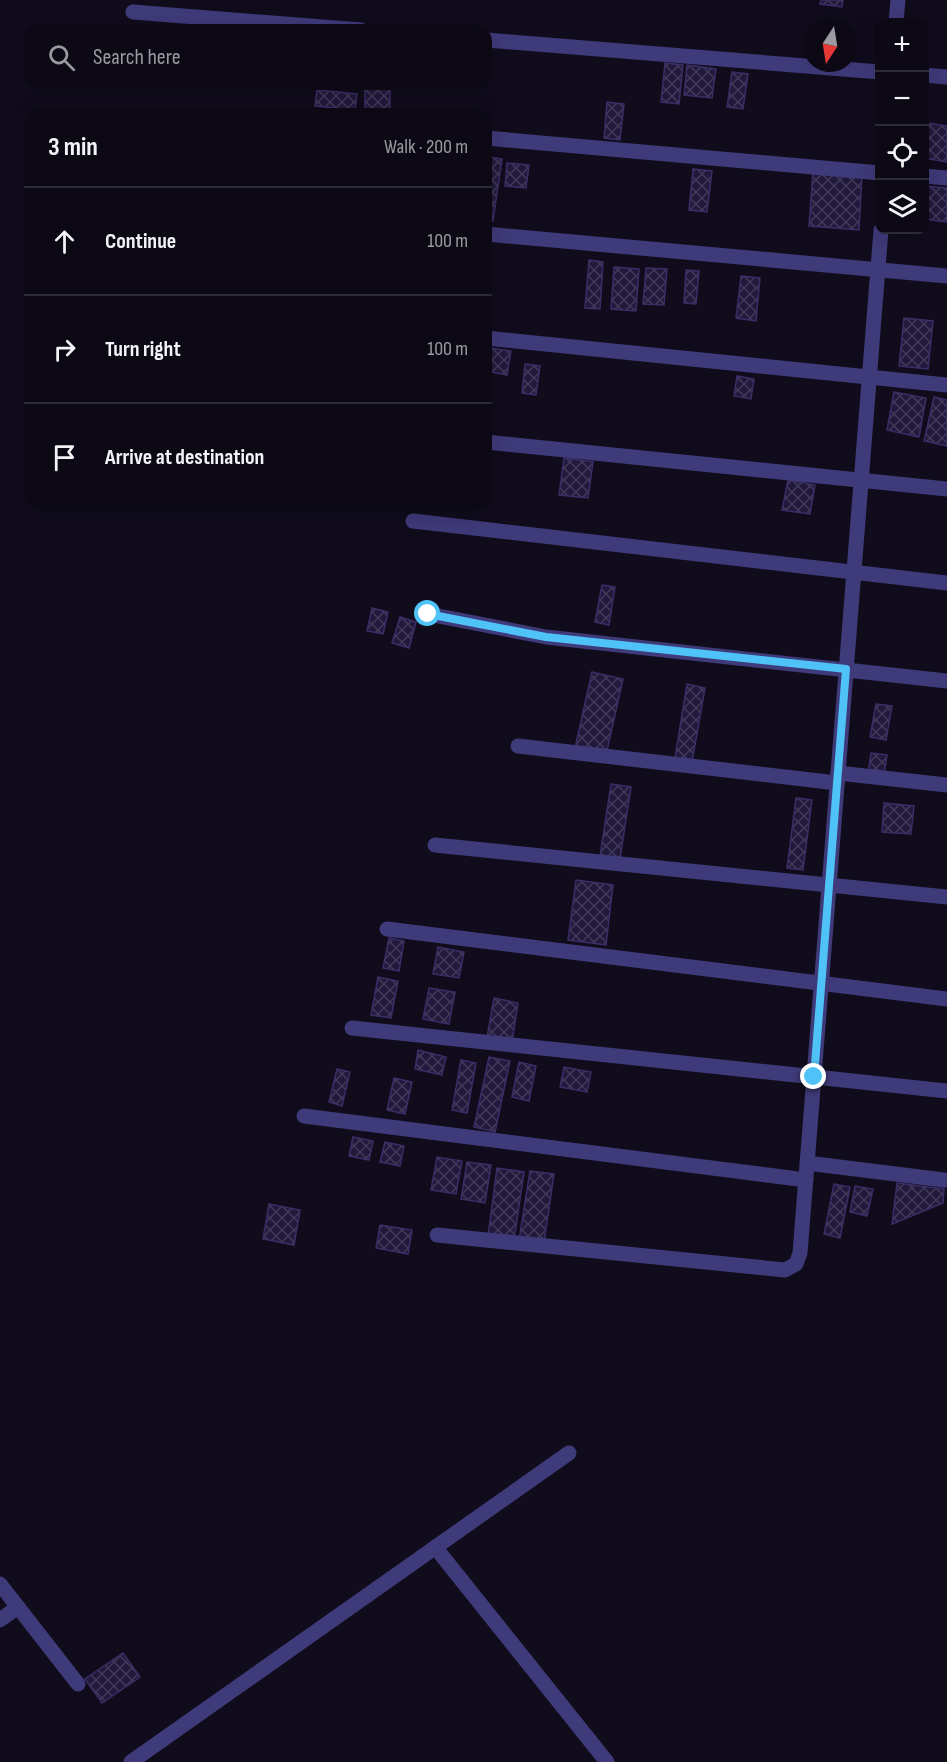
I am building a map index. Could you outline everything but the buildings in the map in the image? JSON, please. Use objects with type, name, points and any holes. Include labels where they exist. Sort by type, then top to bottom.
[{"type":"street","points":[[896,18],[898,0]]},
{"type":"street","points":[[133,12],[285,24]]},
{"type":"street","points":[[492,40],[875,72]]},
{"type":"street","points":[[929,75],[947,77]]},
{"type":"street","points":[[492,139],[875,172]]},
{"type":"street","points":[[929,176],[947,178]]},
{"type":"street","points":[[437,1235],[785,1270],[796,1264],[800,1253],[881,234]]},
{"type":"street","points":[[492,235],[947,276]]},
{"type":"street","points":[[492,339],[947,385]]},
{"type":"street","points":[[492,443],[947,489]]},
{"type":"street","points":[[413,521],[947,583]]},
{"type":"street","points":[[428,614],[546,637],[947,681]]},
{"type":"street","points":[[518,746],[838,778],[947,785]]},
{"type":"street","points":[[435,845],[947,897]]},
{"type":"street","points":[[387,929],[947,999]]},
{"type":"street","points":[[352,1028],[947,1091]]},
{"type":"street","points":[[304,1116],[806,1180]]},
{"type":"street","points":[[807,1163],[944,1180]]},
{"type":"street","points":[[131,1762],[568,1453]]},
{"type":"street","points":[[435,1547],[607,1762]]},
{"type":"street","points":[[0,1584],[78,1684]]},
{"type":"street","points":[[0,1620],[18,1607]]},
{"type":"route","points":[[428,614],[523,634],[846,669],[814,1077]]}]
